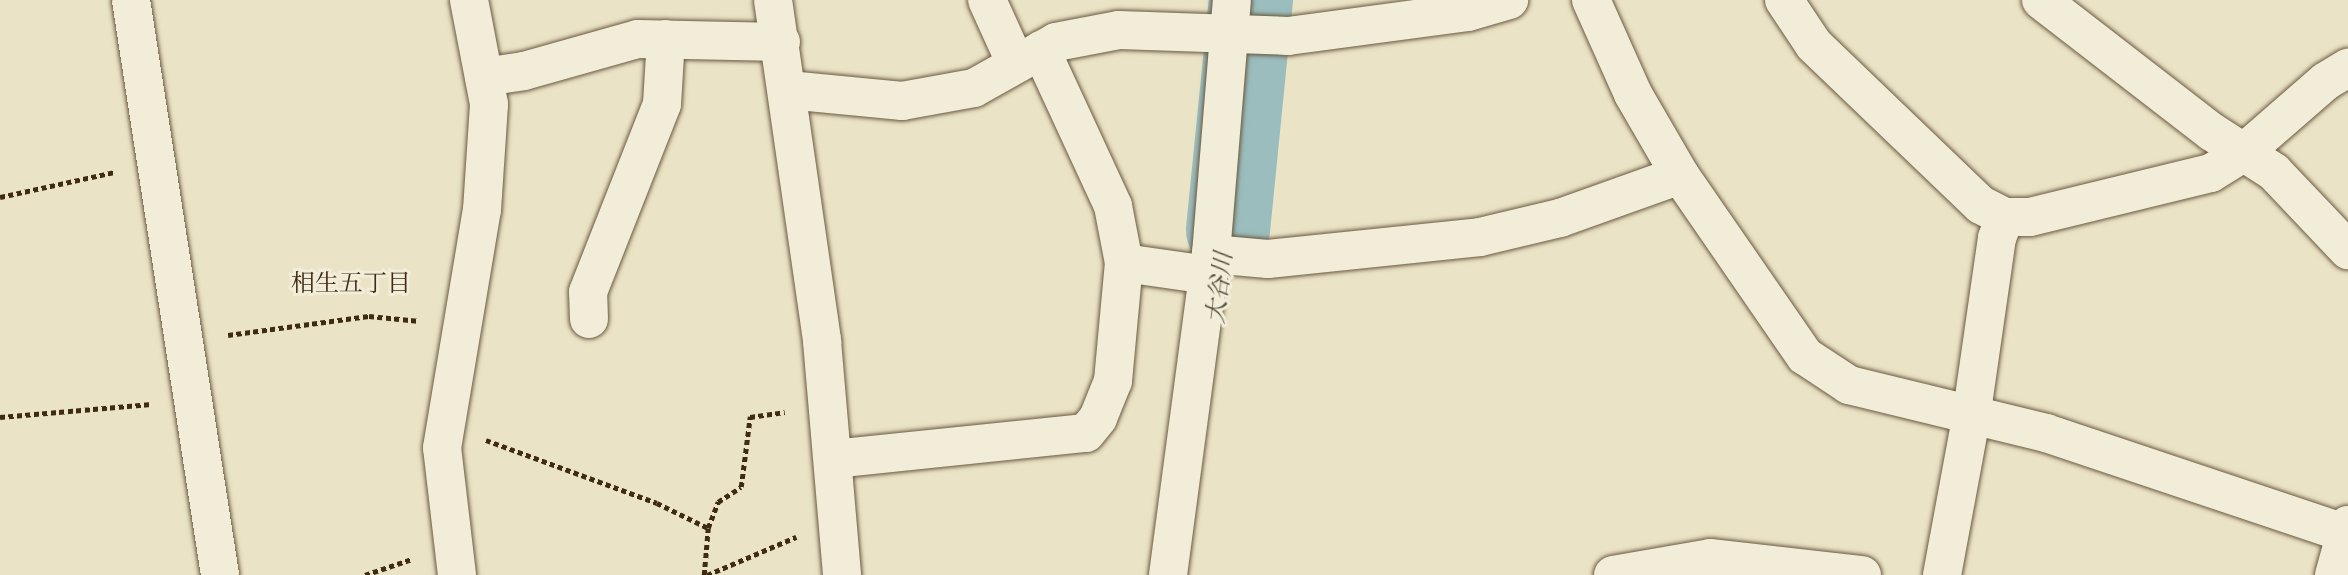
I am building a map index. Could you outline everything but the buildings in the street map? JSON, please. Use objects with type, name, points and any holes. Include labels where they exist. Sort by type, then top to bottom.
[{"type":"street","points":[[131,0],[220,575]]},
{"type":"street","points":[[457,575],[442,448],[482,210],[489,104],[468,0]]},
{"type":"street","points":[[772,0],[788,90],[828,406],[842,575]]},
{"type":"street","points":[[833,459],[1086,433],[1098,418],[1113,381],[1124,263],[1113,206],[1029,57],[987,0]]},
{"type":"street","points":[[788,90],[902,101],[974,88],[1056,42],[1119,30],[1234,23],[1288,36],[1468,12],[1508,0]]},
{"type":"street","points":[[1591,0],[1633,94],[1680,175],[1805,356],[1849,386],[1971,418],[2046,433],[2347,531],[2334,575]]},
{"type":"street","points":[[1784,0],[1814,45],[1981,205],[2006,217],[2030,217],[2211,173],[2242,154],[2326,81],[2348,68]]},
{"type":"street","points":[[2041,0],[2242,154],[2274,172],[2348,250]]},
{"type":"street","points":[[1168,575],[1213,261],[1234,23]]},
{"type":"street","points":[[484,77],[524,71],[638,39],[781,42]]},
{"type":"street","points":[[589,319],[588,292],[662,104],[666,39]]},
{"type":"street","points":[[1124,263],[1268,259],[1480,237],[1560,218],[1680,175]]},
{"type":"street","points":[[1942,575],[1971,418],[1997,238],[2006,217]]},
{"type":"street","points":[[1613,575],[1710,558],[1862,575]]},
{"type":"path","points":[[0,198],[157,163]]},
{"type":"path","points":[[185,341],[369,316],[463,325]]},
{"type":"path","points":[[0,417],[193,401]]},
{"type":"path","points":[[828,406],[750,417],[741,487],[718,502],[708,528],[705,575],[789,538],[839,530]]},
{"type":"path","points":[[446,425],[657,503],[708,528]]},
{"type":"waterway","name":"大谷川","points":[[1228,230],[1251,0]]},
{"type":"district","name":"相生五丁目","points":[[351,284]]}]
